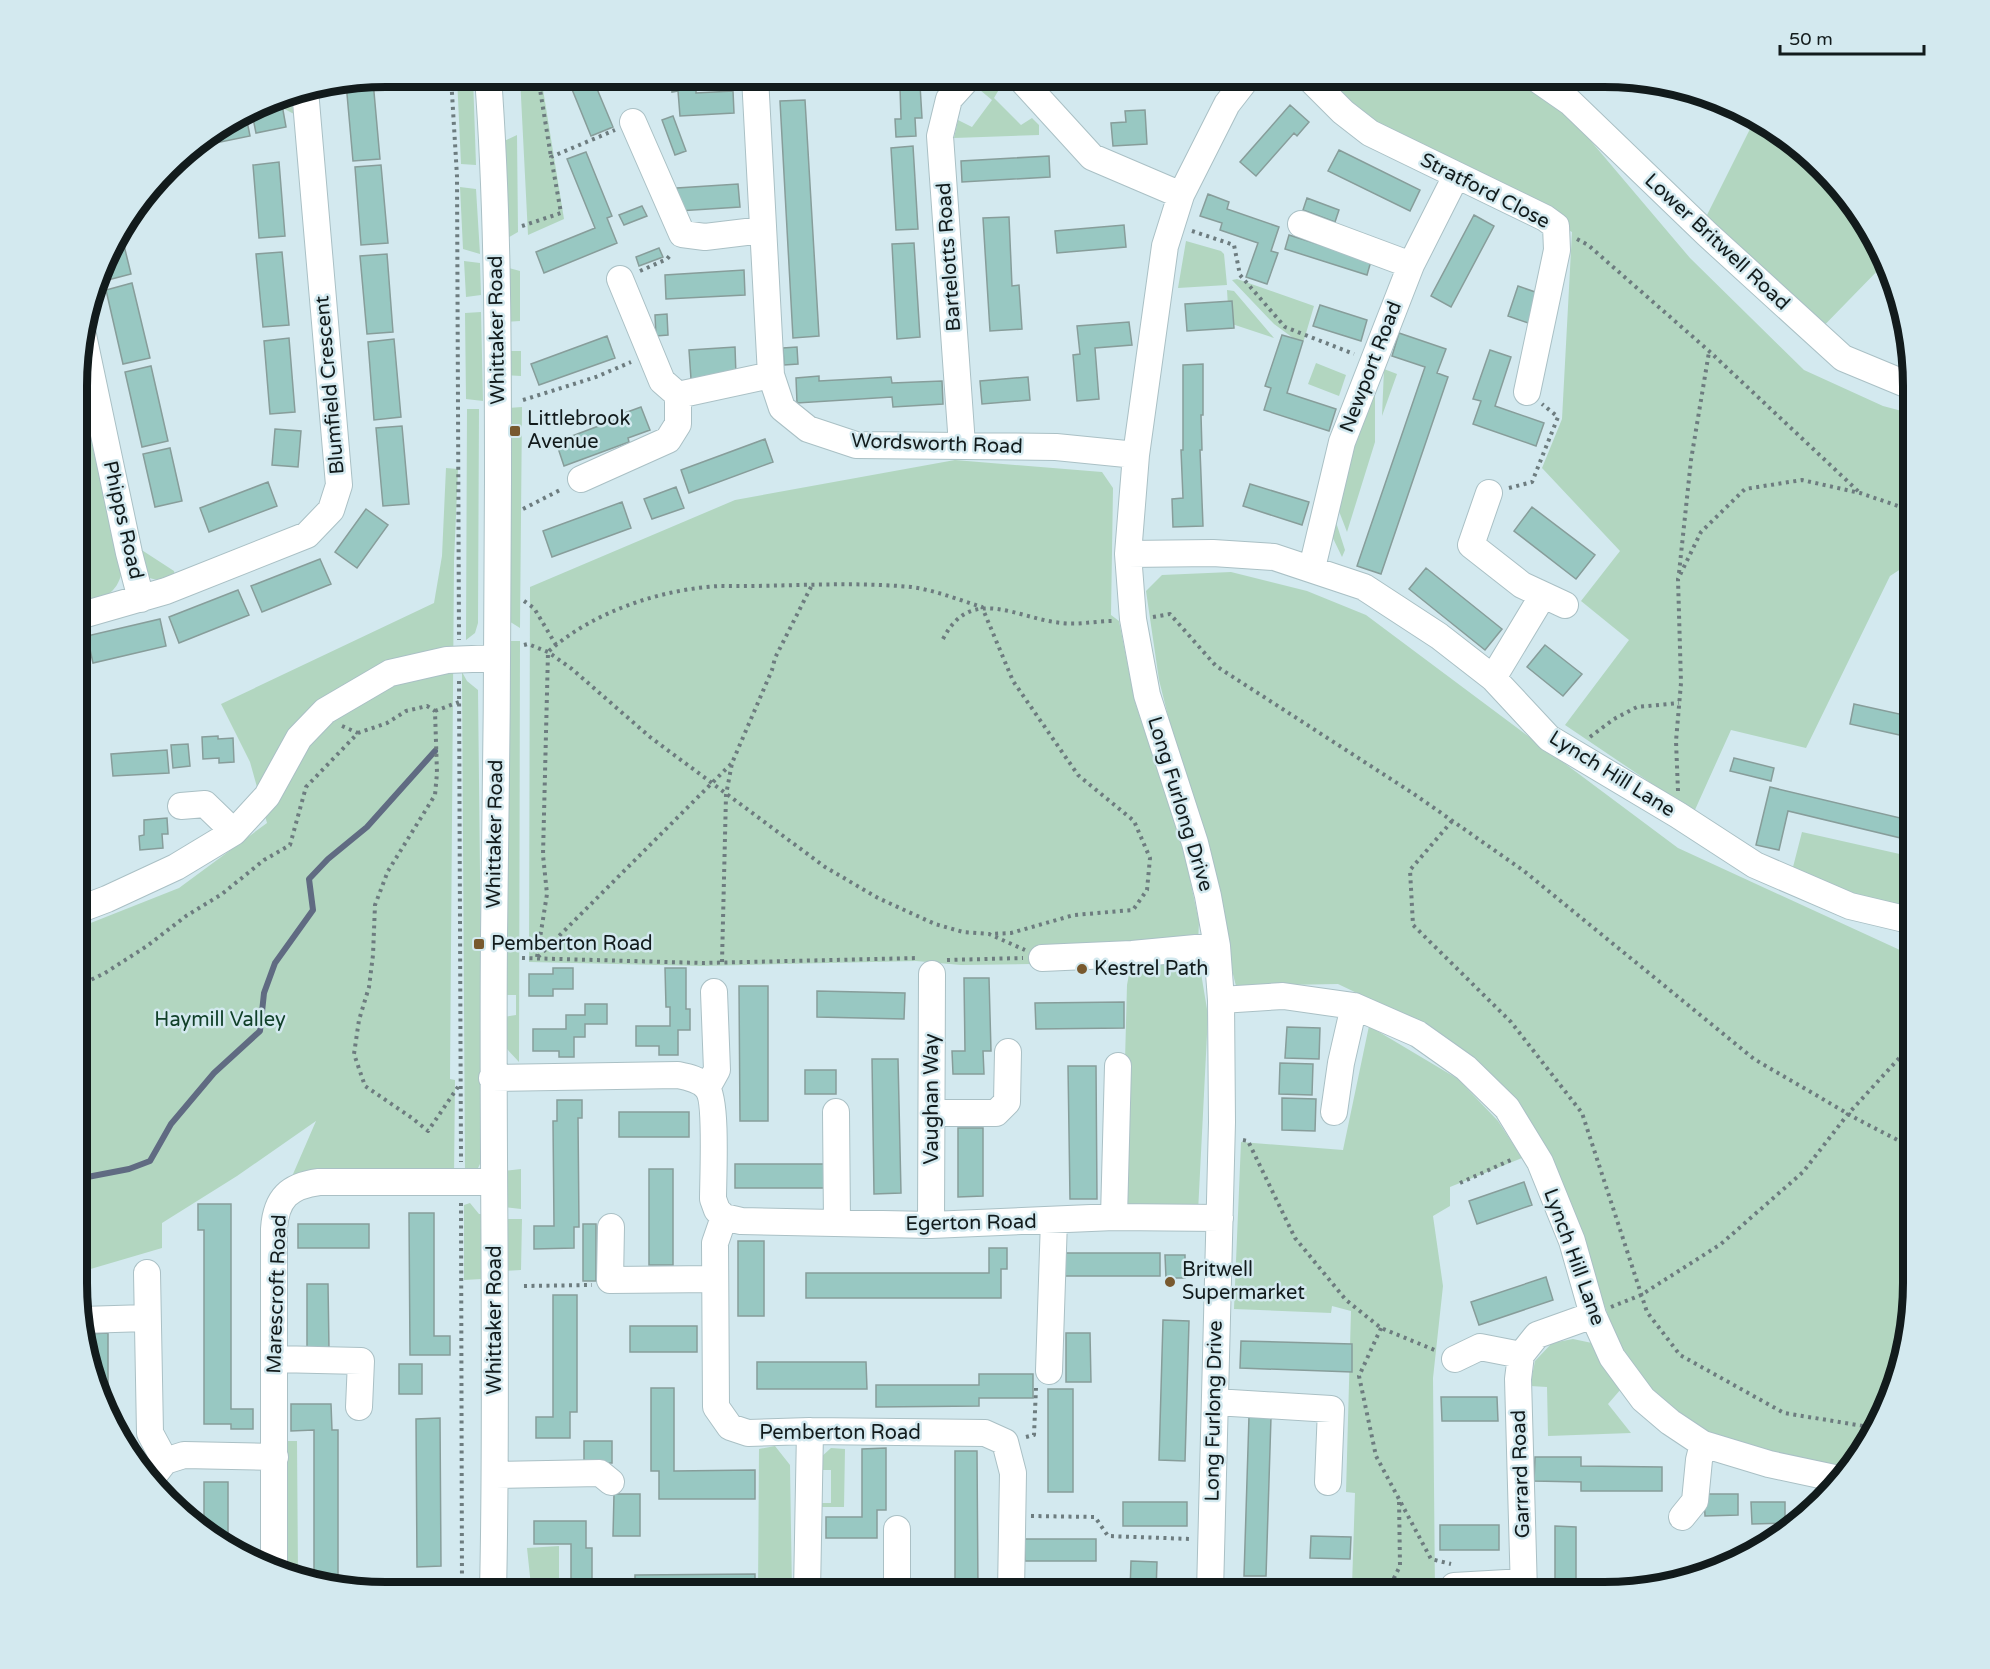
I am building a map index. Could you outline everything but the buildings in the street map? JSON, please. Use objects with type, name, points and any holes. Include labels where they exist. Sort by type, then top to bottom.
[{"type":"street","name":"Whittaker Road","points":[[489,87],[498,343],[492,1078],[496,1475],[493,1582]]},
{"type":"street","name":"Wordsworth Road","points":[[756,87],[771,375],[782,408],[808,429],[856,445],[1056,447],[1136,455]]},
{"type":"street","name":"Bartelotts Road","points":[[960,87],[949,99],[940,136],[962,445]]},
{"type":"street","points":[[1028,87],[1092,157],[1181,195]]},
{"type":"street","name":"Long Furlong Drive","points":[[1210,1582],[1222,1138],[1221,1000],[1209,896],[1195,843],[1147,695],[1133,619],[1128,554],[1136,455],[1165,246],[1181,195],[1227,104],[1240,87]]},
{"type":"street","name":"Stratford Close","points":[[1318,87],[1343,112],[1370,133],[1545,218],[1556,226],[1557,250],[1527,392]]},
{"type":"street","name":"Lower Britwell Road","points":[[1548,87],[1570,102],[1707,234],[1843,358],[1903,382]]},
{"type":"street","name":"Blumfield Crescent","points":[[87,614],[166,591],[307,535],[331,510],[339,485],[306,98]]},
{"type":"street","points":[[633,122],[682,234],[705,237],[763,230]]},
{"type":"street","name":"Newport Road","points":[[1312,568],[1342,442],[1411,265],[1456,176]]},
{"type":"street","points":[[1301,224],[1411,265]]},
{"type":"street","points":[[581,479],[668,440],[678,424],[678,395],[662,381],[620,279]]},
{"type":"street","name":"Phipps Road","points":[[89,361],[129,553],[141,599]]},
{"type":"street","points":[[678,395],[771,375]]},
{"type":"street","points":[[1489,493],[1471,545],[1522,585],[1554,600],[1493,678]]},
{"type":"street","name":"Lynch Hill Lane","points":[[1128,554],[1213,553],[1274,557],[1364,587],[1439,636],[1493,678],[1549,738],[1678,815],[1755,865],[1850,906],[1903,919]]},
{"type":"street","points":[[87,907],[176,867],[234,832],[267,796],[299,738],[325,711],[390,674],[459,659],[497,658]]},
{"type":"street","points":[[197,798],[234,832]]},
{"type":"street","points":[[1042,958],[1132,954],[1216,946]]},
{"type":"street","name":"Vaughan Way","points":[[931,964],[931,1225]]},
{"type":"street","points":[[707,1088],[717,1070],[714,992]]},
{"type":"street","name":"Lynch Hill Lane","points":[[1221,1000],[1283,996],[1354,1006],[1418,1034],[1466,1068],[1507,1108],[1540,1162],[1572,1241],[1593,1315],[1612,1357],[1643,1399],[1670,1422],[1703,1444],[1769,1464],[1831,1477]]},
{"type":"street","points":[[1334,1112],[1341,1063],[1354,1006]]},
{"type":"street","points":[[932,1113],[996,1113],[1007,1102],[1008,1052]]},
{"type":"street","points":[[1114,1217],[1118,1066]]},
{"type":"street","points":[[492,1078],[678,1074],[692,1078],[707,1088],[711,1096],[713,1199],[717,1210],[724,1217]]},
{"type":"street","points":[[836,1112],[837,1223]]},
{"type":"street","name":"Marescroft Road","points":[[274,1560],[275,1219],[286,1194],[294,1188],[319,1182],[494,1182]]},
{"type":"street","name":"Egerton Road","points":[[724,1217],[741,1221],[931,1225],[1114,1217],[1220,1218]]},
{"type":"street","name":"Pemberton Road","points":[[724,1217],[715,1243],[716,1407],[730,1427],[748,1433],[810,1431],[986,1433],[1005,1442]]},
{"type":"street","points":[[1048,1371],[1054,1220]]},
{"type":"street","points":[[611,1227],[610,1280],[715,1279]]},
{"type":"street","points":[[147,1273],[150,1433],[158,1470],[184,1455],[275,1457]]},
{"type":"street","points":[[1455,1359],[1472,1340],[1521,1355],[1537,1335],[1593,1315]]},
{"type":"street","points":[[90,1320],[147,1318]]},
{"type":"street","name":"Garrard Road","points":[[1521,1355],[1518,1379],[1524,1582]]},
{"type":"street","points":[[275,1359],[361,1362],[359,1407]]},
{"type":"street","points":[[1215,1402],[1331,1409],[1328,1482]]},
{"type":"street","points":[[807,1582],[810,1431]]},
{"type":"street","points":[[1005,1442],[1013,1473],[1011,1582]]},
{"type":"street","points":[[1682,1517],[1695,1501],[1703,1444]]},
{"type":"street","points":[[496,1475],[600,1473],[611,1482]]},
{"type":"street","points":[[897,1529],[897,1582]]},
{"type":"path","points":[[452,87],[457,176],[462,1582]]},
{"type":"path","points":[[522,226],[561,213],[540,87]]},
{"type":"path","points":[[552,157],[633,122]]},
{"type":"path","points":[[1172,225],[1234,245],[1240,276],[1285,327],[1372,362]]},
{"type":"path","points":[[1556,226],[1588,245],[1709,351],[1860,493]]},
{"type":"path","points":[[620,279],[667,259]]},
{"type":"path","points":[[1678,815],[1676,741],[1681,683],[1678,579],[1691,460],[1709,351]]},
{"type":"path","points":[[523,400],[596,377],[651,354]]},
{"type":"path","points":[[1489,493],[1532,482],[1558,417],[1527,392]]},
{"type":"path","points":[[524,509],[581,479]]},
{"type":"path","points":[[1678,579],[1701,532],[1744,489],[1802,480],[1860,493],[1903,508]]},
{"type":"path","points":[[722,962],[726,795],[732,763],[775,658],[812,585]]},
{"type":"path","points":[[537,957],[547,894],[543,855],[548,652],[596,618],[672,593],[713,586],[812,585],[912,587],[933,591],[982,608],[993,608],[1060,623],[1133,619],[1170,614],[1216,666],[1524,871],[1754,1059],[1848,1114],[1903,1143]]},
{"type":"path","points":[[524,601],[534,608],[556,645]]},
{"type":"path","points":[[943,639],[956,619],[982,608]]},
{"type":"path","points":[[524,645],[528,644],[548,652],[572,669],[650,737],[825,867],[878,898],[935,924],[963,932],[1011,933],[1074,915],[1133,910],[1147,890],[1150,858],[1134,821],[1077,775],[1013,681],[982,608]]},
{"type":"path","points":[[435,711],[459,702]]},
{"type":"path","points":[[1575,754],[1589,737],[1614,719],[1637,707],[1680,703]]},
{"type":"path","points":[[87,981],[147,946],[186,916],[222,894],[264,860],[290,845],[306,787],[358,733],[387,723],[406,711],[428,706],[435,711]]},
{"type":"path","points":[[435,711],[437,773],[435,795],[388,871],[375,905],[369,987],[359,1020],[354,1054],[365,1086],[428,1131],[460,1084]]},
{"type":"path","points":[[537,957],[732,763]]},
{"type":"path","points":[[1452,821],[1410,870],[1413,925],[1511,1022],[1582,1113],[1647,1312],[1680,1356],[1784,1413],[1866,1426]]},
{"type":"path","points":[[989,934],[1042,958]]},
{"type":"path","points":[[522,958],[931,964],[1042,958]]},
{"type":"path","points":[[1593,1315],[1641,1295],[1721,1244],[1803,1172],[1848,1114],[1903,1055]]},
{"type":"path","points":[[1222,1138],[1248,1141],[1295,1238],[1346,1300],[1381,1328],[1455,1359]]},
{"type":"path","points":[[1460,1183],[1533,1150]]},
{"type":"path","points":[[524,1286],[611,1285],[610,1280]]},
{"type":"path","points":[[1381,1328],[1359,1376],[1376,1456],[1431,1559],[1454,1581]]},
{"type":"path","points":[[1005,1442],[1034,1435],[1037,1370],[1048,1371]]},
{"type":"path","points":[[1392,1582],[1400,1566],[1399,1498]]},
{"type":"path","points":[[1012,1516],[1095,1517],[1108,1536],[1211,1539]]},
{"type":"green space","points":[[457,87],[473,87],[476,165],[461,164]]},
{"type":"green space","points":[[521,87],[543,87],[564,219],[528,235]]},
{"type":"green space","points":[[982,87],[1000,87],[994,98],[1021,125],[1032,118],[1039,125],[1039,135],[954,138],[958,120],[972,127],[992,100],[980,90]]},
{"type":"green space","points":[[1327,87],[1530,87],[1562,107],[1690,258],[1804,370],[1883,406],[1903,411],[1903,568],[1890,576],[1806,748],[1731,730],[1694,812],[1565,725],[1629,640],[1581,601],[1620,551],[1542,468],[1562,419],[1572,232],[1368,126]]},
{"type":"green space","points":[[291,103],[294,114],[280,107]]},
{"type":"green space","points":[[1752,126],[1801,161],[1829,189],[1853,220],[1879,269],[1808,342],[1699,231]]},
{"type":"green space","points":[[517,135],[518,232],[504,240],[500,143]]},
{"type":"green space","points":[[460,187],[476,189],[480,254],[463,249]]},
{"type":"green space","points":[[1186,241],[1221,251],[1224,254],[1227,285],[1178,288]]},
{"type":"green space","points":[[464,261],[480,263],[481,295],[466,297]]},
{"type":"green space","points":[[505,267],[520,271],[520,321],[505,322]]},
{"type":"green space","points":[[1237,279],[1314,306],[1304,340],[1300,343],[1274,324],[1232,280]]},
{"type":"green space","points":[[1227,290],[1234,291],[1274,338],[1229,323]]},
{"type":"green space","points":[[481,312],[483,401],[466,399],[465,313]]},
{"type":"green space","points":[[505,351],[521,351],[521,376],[506,375]]},
{"type":"green space","points":[[1316,363],[1346,375],[1339,396],[1308,384]]},
{"type":"green space","points":[[1384,369],[1397,374],[1382,416]]},
{"type":"green space","points":[[1375,376],[1375,442],[1347,532],[1337,506]]},
{"type":"green space","points":[[522,407],[520,628],[504,618],[507,408]]},
{"type":"green space","points":[[467,409],[479,409],[478,623],[475,633],[466,640]]},
{"type":"green space","points":[[87,421],[121,575],[115,588],[99,598],[87,601]]},
{"type":"green space","points":[[955,460],[1102,472],[1113,488],[1111,615],[1119,621],[1135,702],[1183,846],[1199,922],[1198,944],[1031,964],[961,965],[916,961],[702,966],[529,962],[530,587],[735,500]]},
{"type":"green space","name":"Haymill Valley","points":[[446,468],[458,469],[454,561],[450,1079],[455,1080],[454,1178],[290,1181],[316,1121],[237,1176],[162,1223],[162,1248],[87,1270],[87,924],[179,888],[267,823],[250,762],[221,704],[434,603],[442,556]]},
{"type":"green space","points":[[1334,516],[1345,550],[1342,557],[1330,532]]},
{"type":"green space","points":[[134,545],[174,571],[175,577],[159,580],[143,575]]},
{"type":"green space","points":[[1231,572],[1307,591],[1366,615],[1678,848],[1903,951],[1903,1283],[1900,1322],[1893,1360],[1880,1397],[1853,1449],[1835,1473],[1696,1430],[1631,1379],[1552,1160],[1426,1026],[1338,984],[1236,986],[1159,680],[1146,591],[1162,575]]},
{"type":"green space","points":[[505,641],[520,641],[519,1062],[506,1048],[504,1017],[516,1015],[516,995],[506,995]]},
{"type":"green space","points":[[462,672],[467,681],[478,690],[482,1054],[480,1164],[474,1176],[465,1170]]},
{"type":"green space","points":[[1802,832],[1903,855],[1903,904],[1868,898],[1793,867]]},
{"type":"green space","points":[[1198,955],[1208,1015],[1198,1212],[1121,1212],[1127,985],[1131,963]]},
{"type":"green space","points":[[1369,1026],[1458,1079],[1498,1121],[1522,1158],[1450,1187],[1450,1206],[1433,1216],[1443,1286],[1433,1378],[1435,1582],[1352,1582],[1355,1493],[1346,1492],[1351,1311],[1332,1306],[1331,1313],[1234,1309],[1241,1142],[1343,1150]]},
{"type":"green space","points":[[521,1169],[521,1209],[504,1207],[504,1171]]},
{"type":"green space","points":[[470,1203],[479,1214],[483,1214],[482,1279],[464,1280],[464,1205]]},
{"type":"green space","points":[[505,1219],[522,1219],[521,1270],[505,1271]]},
{"type":"green space","points":[[1573,1339],[1592,1343],[1621,1389],[1608,1404],[1631,1433],[1548,1436],[1547,1387],[1530,1386],[1535,1361],[1552,1343]]},
{"type":"green space","points":[[285,1441],[297,1441],[298,1569],[287,1565]]},
{"type":"green space","points":[[775,1446],[790,1465],[792,1582],[758,1582],[759,1449]]},
{"type":"green space","points":[[831,1448],[845,1449],[844,1507],[818,1507],[817,1503],[831,1503],[831,1470],[816,1470],[820,1458]]},
{"type":"green space","points":[[559,1546],[559,1582],[531,1582],[527,1548]]},
{"type":"waterway","points":[[87,1177],[129,1169],[150,1161],[171,1124],[214,1073],[260,1031],[264,993],[275,963],[313,910],[309,879],[328,859],[367,827],[435,751]]},
{"type":"place","name":"Littlebrook Avenue","points":[[515,431]]},
{"type":"place","name":"Pemberton Road","points":[[479,944]]},
{"type":"place","name":"Kestrel Path","points":[[1082,969]]},
{"type":"place","name":"Britwell Supermarket","points":[[1170,1282]]}]
